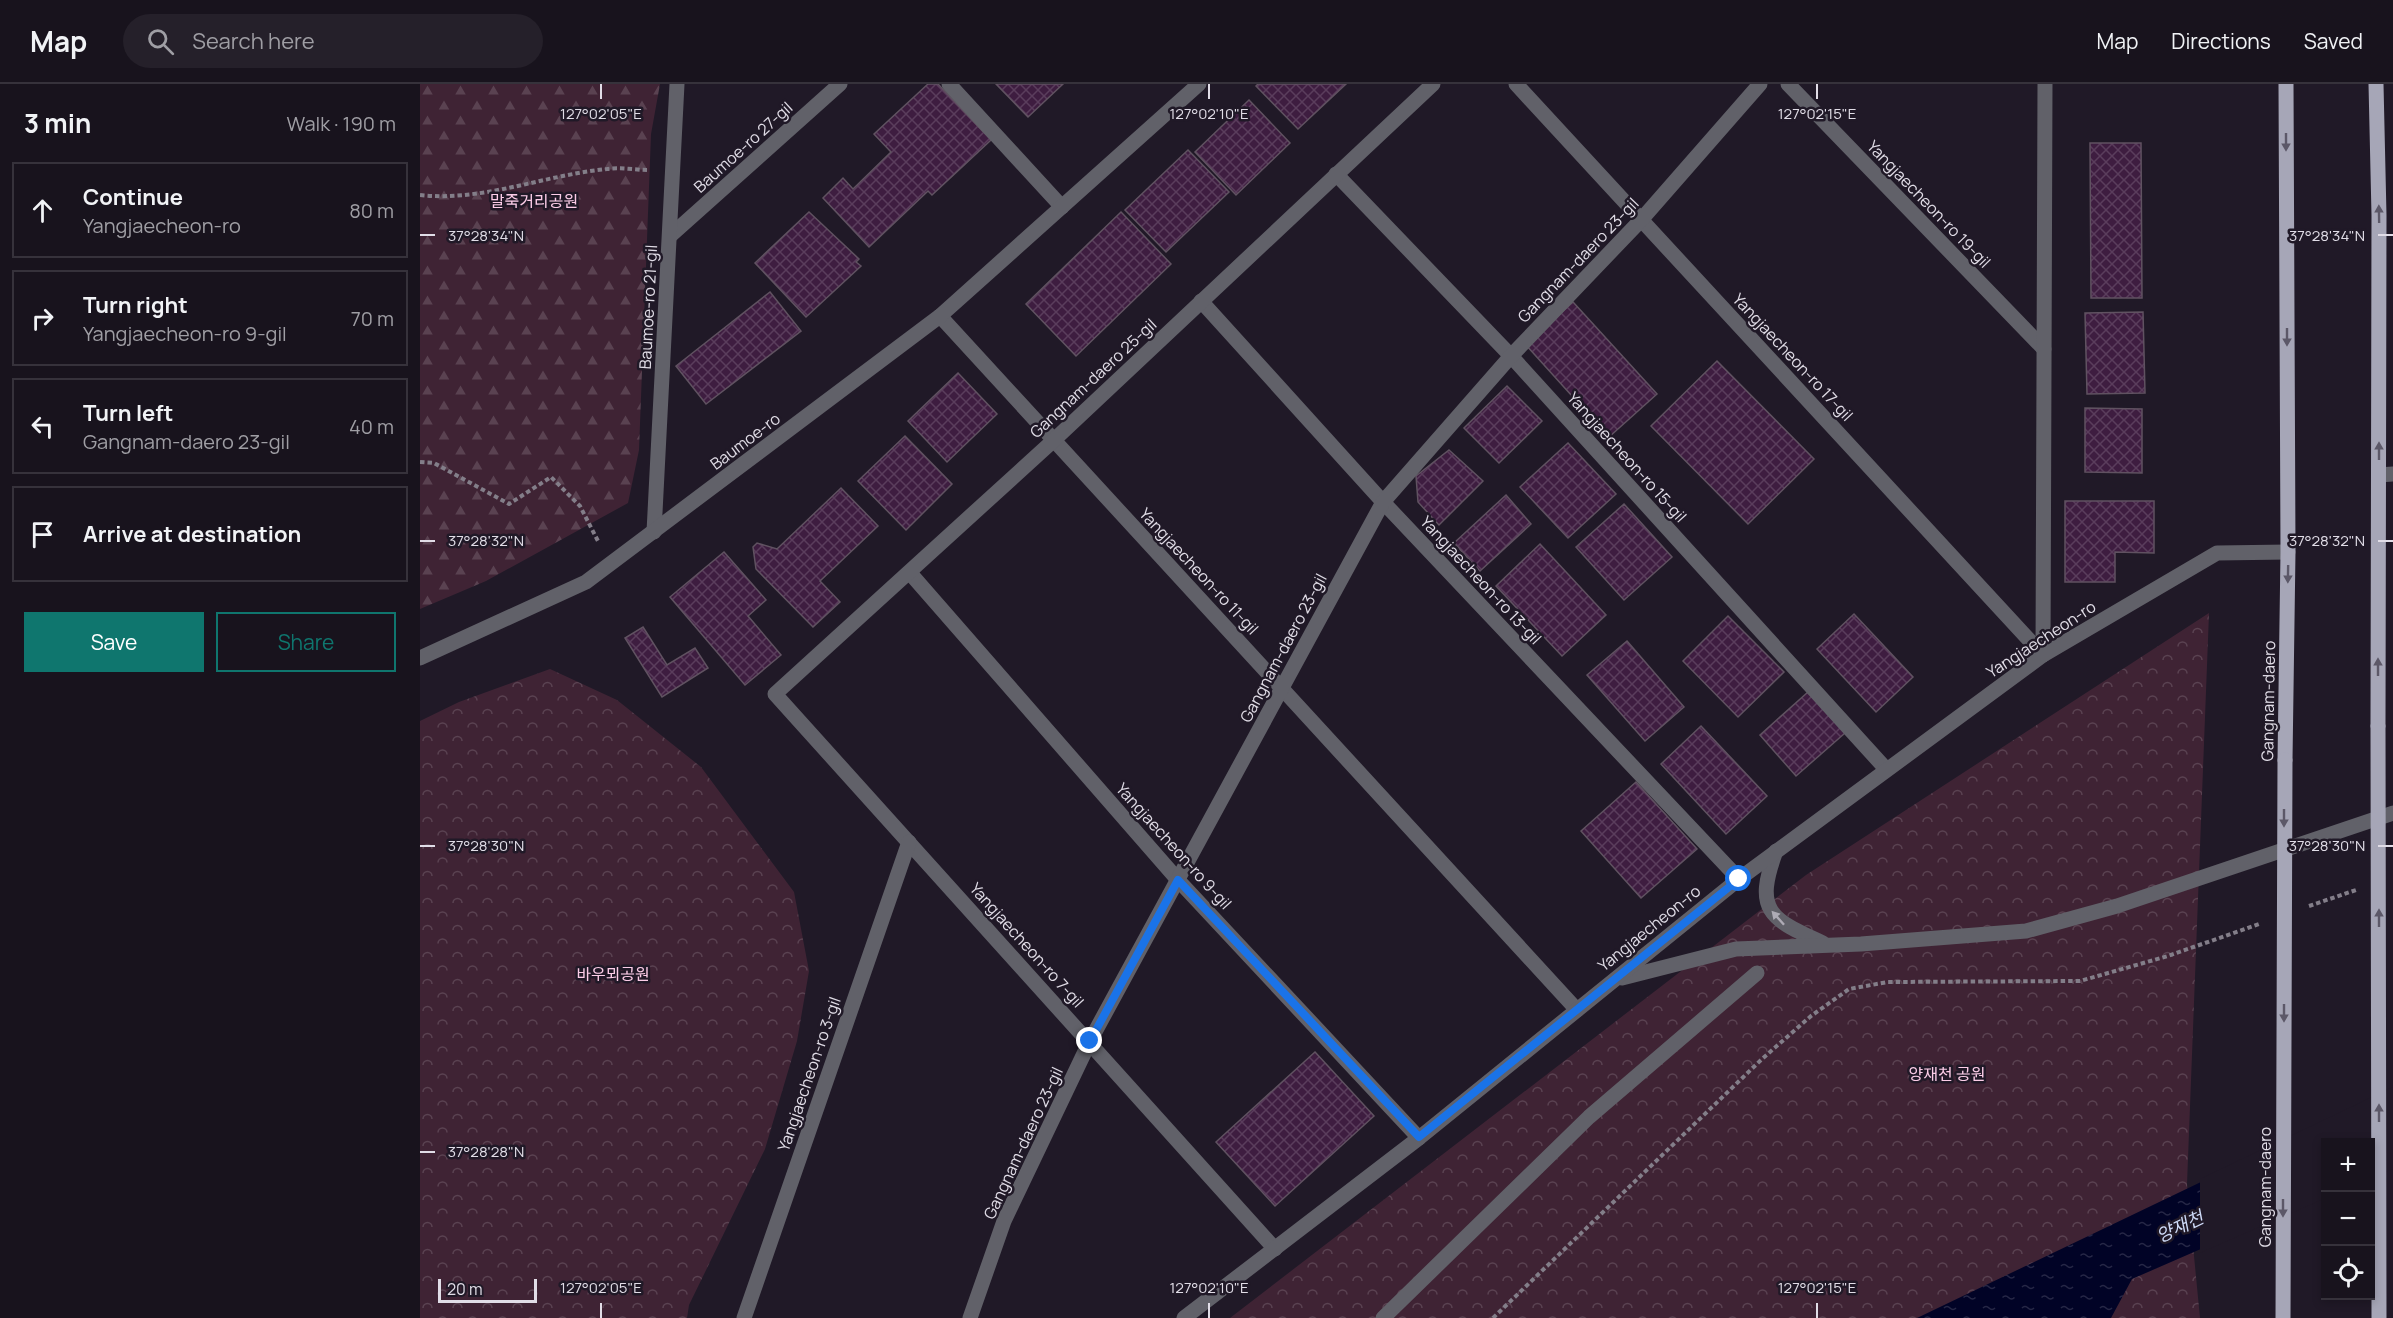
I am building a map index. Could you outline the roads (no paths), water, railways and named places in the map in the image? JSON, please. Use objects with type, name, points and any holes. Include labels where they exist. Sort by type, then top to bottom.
[{"type":"main road","name":"Gangnam-daero","points":[[2283,1318],[2284,760],[2288,552],[2286,84]]},
{"type":"main road","points":[[2376,84],[2386,474],[2378,726],[2379,1318]]},
{"type":"street","name":"Baumoe-ro 21-gil","points":[[654,532],[676,84]]},
{"type":"street","name":"Baumoe-ro 27-gil","points":[[670,236],[840,84]]},
{"type":"street","points":[[949,84],[1062,207]]},
{"type":"street","name":"Baumoe-ro","points":[[420,658],[586,582],[610,565],[940,316],[1199,84]]},
{"type":"street","name":"Gangnam-daero 25-gil","points":[[775,694],[1054,441],[1433,84]]},
{"type":"street","name":"Yangjaecheon-ro 17-gil","points":[[1516,84],[2043,655]]},
{"type":"street","name":"Gangnam-daero 23-gil","points":[[970,1318],[1004,1221],[1090,1041],[1383,502],[1511,356],[1641,220],[1760,84]]},
{"type":"street","name":"Yangjaecheon-ro 19-gil","points":[[1788,84],[2044,349]]},
{"type":"street","points":[[2043,655],[2045,84]]},
{"type":"street","name":"Yangjaecheon-ro 15-gil","points":[[1336,174],[1511,356],[1886,769]]},
{"type":"street","name":"Yangjaecheon-ro 13-gil","points":[[1201,301],[1383,502],[1739,879]]},
{"type":"street","name":"Yangjaecheon-ro 11-gil","points":[[940,316],[1576,1010]]},
{"type":"street","name":"Yangjaecheon-ro","points":[[1184,1318],[1419,1137],[1739,879],[2043,655],[2217,553],[2288,552]]},
{"type":"street","name":"Yangjaecheon-ro 9-gil","points":[[910,573],[1178,880],[1419,1137]]},
{"type":"street","name":"Yangjaecheon-ro 7-gil","points":[[775,694],[1275,1249]]},
{"type":"street","points":[[1613,980],[1736,949],[2026,931],[2117,906],[2393,813]]},
{"type":"street","name":"Yangjaecheon-ro 3-gil","points":[[744,1318],[909,842]]},
{"type":"street","points":[[1776,851],[1766,879],[1765,897],[1772,913],[1785,925],[1828,945]]},
{"type":"street","points":[[1383,1318],[1589,1117],[1757,973]]},
{"type":"water","name":"양재천","points":[[2393,1090],[2372,1138],[2321,1138],[2321,1197],[2132,1279],[2111,1318],[1917,1318]]},
{"type":"park label","name":"말죽거리공원","points":[[534,201]]},
{"type":"park label","name":"바우뫼공원","points":[[613,974]]},
{"type":"park label","name":"양재천 공원","points":[[1947,1074]]}]
